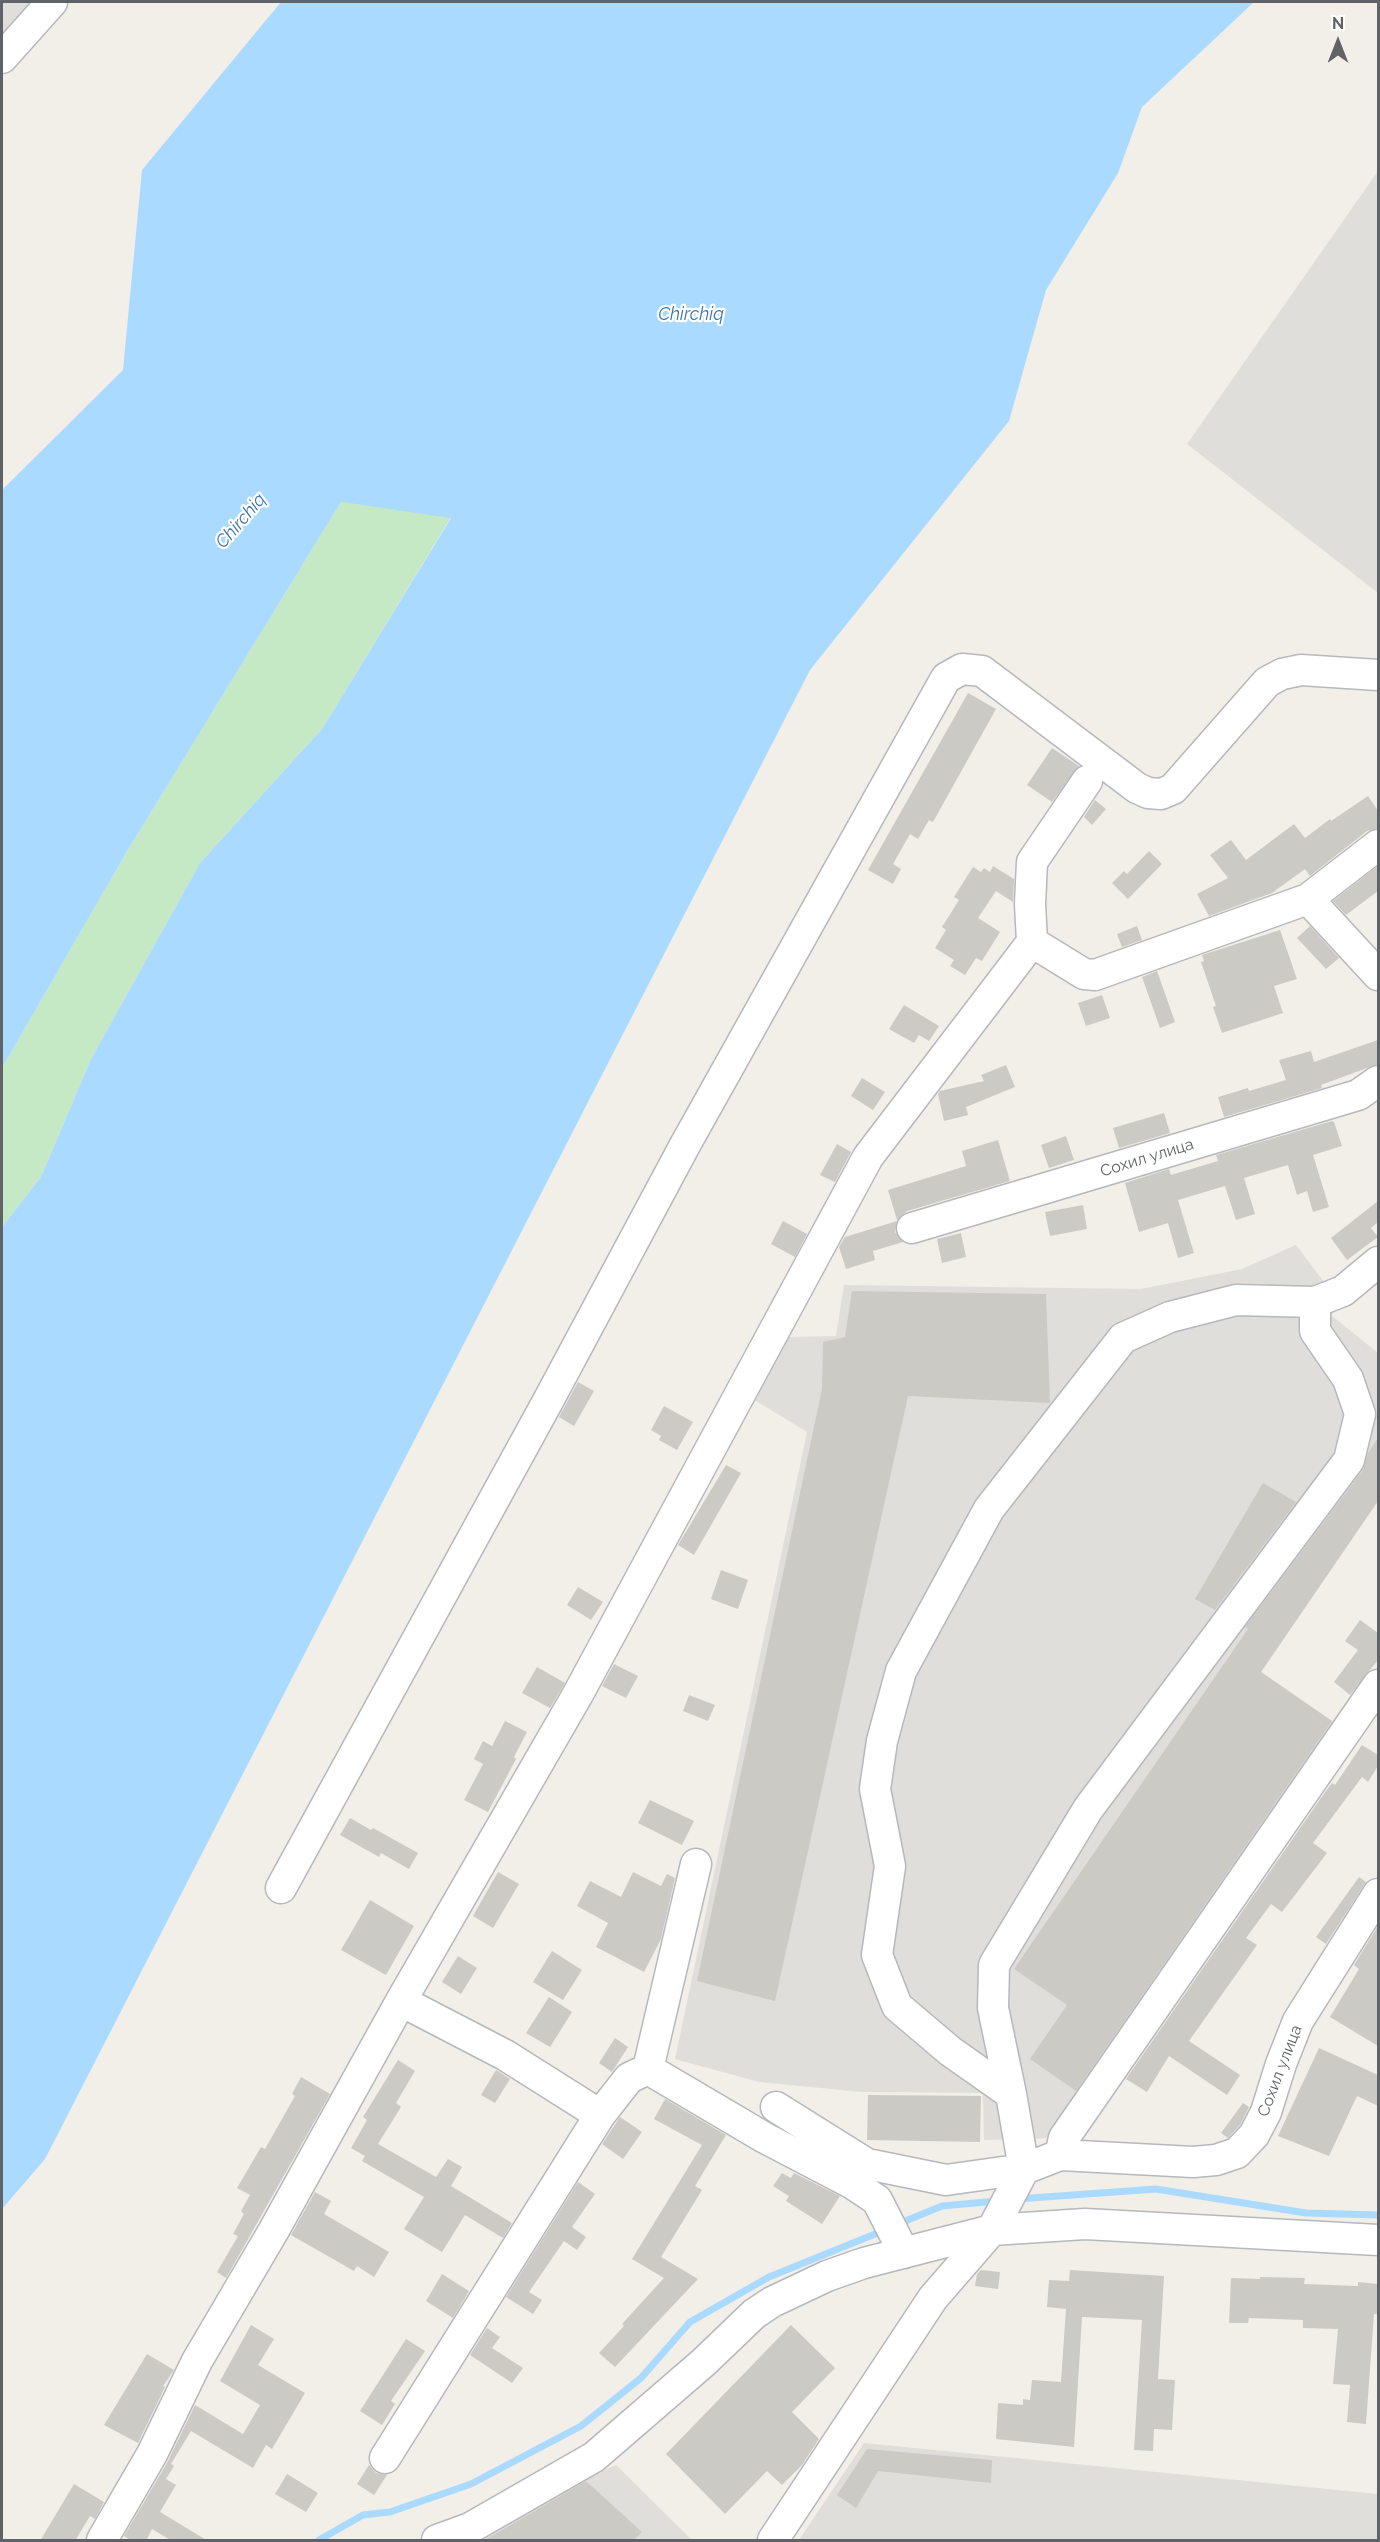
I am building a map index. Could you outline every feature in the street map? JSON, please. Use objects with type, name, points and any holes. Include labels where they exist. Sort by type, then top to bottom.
[{"type":"street","points":[[2,58],[52,2]]},
{"type":"street","points":[[281,1888],[548,1401],[685,1145],[946,678],[962,669],[982,671],[1137,789],[1148,794],[1161,794],[1173,789],[1267,682],[1282,674],[1301,670],[1378,675]]},
{"type":"street","points":[[102,2541],[152,2454],[197,2361],[351,2096],[401,2001],[578,1694],[868,1157],[1032,942],[1030,904],[1032,862],[1087,781]]},
{"type":"street","points":[[1032,942],[1084,974],[1095,975],[1308,899],[1378,845]]},
{"type":"street","points":[[1308,899],[1378,975]]},
{"type":"street","name":"Сохил улица","points":[[912,1228],[1358,1095],[1378,1081]]},
{"type":"street","points":[[1011,2094],[950,2051],[897,2006],[877,1955],[890,1866],[875,1789],[882,1742],[901,1671],[989,1509],[1123,1338],[1170,1317],[1236,1299],[1315,1302],[1343,1291],[1378,1262]]},
{"type":"street","points":[[774,2541],[933,2298],[992,2230],[1024,2169],[993,2008],[994,1965],[1088,1809],[1349,1460],[1360,1414],[1348,1379],[1315,1331],[1315,1302]]},
{"type":"street","points":[[1060,2156],[1064,2138],[1378,1685]]},
{"type":"street","points":[[648,2069],[696,1864]]},
{"type":"street","name":"Сохил улица","points":[[776,2107],[867,2164],[946,2180],[1024,2169],[1060,2156],[1193,2162],[1216,2160],[1238,2153],[1254,2134],[1266,2112],[1298,2021],[1378,1894]]},
{"type":"street","points":[[401,2001],[505,2055],[600,2115]]},
{"type":"street","points":[[385,2458],[600,2115],[629,2078],[648,2069]]},
{"type":"street","points":[[648,2069],[765,2138],[853,2184],[877,2200],[904,2253]]},
{"type":"street","points":[[437,2541],[470,2528],[594,2457],[704,2362],[754,2314],[772,2302],[827,2276],[992,2230],[1085,2224],[1378,2240]]},
{"type":"shaded area","points":[[2,2],[41,2],[2,43]]},
{"type":"shaded area","points":[[1378,171],[1378,593],[1187,444]]},
{"type":"shaded area","points":[[1296,1245],[1342,1306],[1331,1315],[1378,1353],[1378,1501],[1261,1672],[1335,1723],[1057,2138],[984,2140],[983,2093],[862,2092],[759,2082],[675,2059],[807,1432],[753,1399],[787,1337],[836,1336],[844,1285],[1141,1289],[1242,1269]]},
{"type":"shaded area","points":[[864,2443],[1378,2494],[1378,2540],[799,2540]]},
{"type":"shaded area","points":[[616,2465],[692,2540],[461,2540],[584,2479]]},
{"type":"green space","points":[[341,502],[451,517],[322,729],[200,863],[91,1059],[41,1177],[2,1227],[2,1068],[126,853]]},
{"type":"water","name":"Chirchiq","points":[[281,2],[1254,2],[1142,107],[1118,173],[1046,290],[1009,421],[810,670],[45,2159],[2,2209],[2,1227],[41,1177],[91,1059],[200,863],[322,729],[451,518],[341,502],[126,853],[2,1068],[2,490],[123,370],[142,170]]},
{"type":"building","points":[[968,693],[996,709],[933,822],[929,820],[918,839],[910,834],[893,864],[901,869],[893,884],[868,870]]},
{"type":"building","points":[[1052,748],[1079,766],[1052,802],[1027,785]]},
{"type":"building","points":[[1368,796],[1378,811],[1378,828],[1367,831],[1310,876],[1305,869],[1272,893],[1209,916],[1197,894],[1228,878],[1210,855],[1231,840],[1246,860],[1294,824],[1305,838],[1330,819],[1331,821]]},
{"type":"building","points":[[1095,800],[1106,809],[1092,825],[1084,817]]},
{"type":"building","points":[[1149,851],[1162,864],[1128,899],[1112,883],[1124,871],[1127,874]]},
{"type":"building","points":[[993,866],[1014,879],[1013,902],[996,891],[978,918],[1000,932],[982,961],[976,958],[965,975],[950,966],[954,960],[935,948],[946,930],[942,927],[959,900],[954,897],[973,867],[981,872],[984,868],[990,872]]},
{"type":"building","points":[[1378,866],[1378,891],[1346,915],[1333,901]]},
{"type":"building","points":[[1137,926],[1142,940],[1122,947],[1117,934]]},
{"type":"building","points":[[1310,926],[1339,958],[1326,969],[1297,938]]},
{"type":"building","points":[[1280,930],[1297,979],[1274,986],[1283,1013],[1222,1033],[1213,1007],[1216,1006],[1201,962],[1204,961],[1202,955]]},
{"type":"building","points":[[1157,971],[1175,1022],[1160,1028],[1142,977]]},
{"type":"building","points":[[1102,995],[1110,1018],[1086,1026],[1078,1003]]},
{"type":"building","points":[[904,1005],[939,1026],[929,1041],[919,1035],[914,1043],[889,1029]]},
{"type":"building","points":[[1378,1040],[1378,1064],[1321,1085],[1322,1088],[1224,1117],[1218,1097],[1286,1080],[1279,1060],[1311,1051],[1314,1062]]},
{"type":"building","points":[[1006,1065],[1015,1087],[966,1107],[968,1115],[944,1121],[938,1094],[940,1091],[984,1081],[981,1075]]},
{"type":"building","points":[[862,1078],[885,1092],[873,1110],[851,1096]]},
{"type":"building","points":[[1164,1113],[1170,1133],[1119,1148],[1113,1128]]},
{"type":"building","points":[[1332,1121],[1342,1146],[1313,1155],[1329,1207],[1313,1212],[1307,1191],[1297,1195],[1288,1165],[1244,1178],[1255,1214],[1236,1220],[1225,1186],[1178,1200],[1194,1253],[1178,1258],[1168,1223],[1139,1232],[1125,1183],[1169,1169],[1171,1175],[1218,1161],[1216,1155]]},
{"type":"building","points":[[1066,1136],[1074,1160],[1049,1168],[1041,1145]]},
{"type":"building","points":[[998,1140],[1010,1181],[907,1211],[897,1220],[888,1190],[966,1166],[962,1151]]},
{"type":"building","points":[[837,1144],[851,1152],[835,1182],[820,1175]]},
{"type":"building","points":[[1378,1201],[1378,1222],[1371,1228],[1378,1237],[1347,1260],[1331,1238]]},
{"type":"building","points":[[1083,1205],[1087,1229],[1050,1236],[1045,1212]]},
{"type":"building","points":[[783,1221],[807,1234],[795,1257],[771,1244]]},
{"type":"building","points":[[897,1221],[895,1232],[903,1242],[873,1251],[875,1260],[846,1269],[839,1247],[845,1237]]},
{"type":"building","points":[[961,1233],[966,1257],[942,1263],[937,1239]]},
{"type":"building","points":[[852,1291],[1046,1294],[1050,1403],[908,1396],[775,2001],[697,1981],[822,1389],[823,1342],[845,1337]]},
{"type":"building","points":[[578,1382],[594,1391],[574,1426],[559,1417]]},
{"type":"building","points":[[664,1406],[693,1422],[677,1450],[659,1440],[661,1436],[651,1430]]},
{"type":"building","points":[[1378,1438],[1378,1501],[1261,1672],[1332,1721],[1076,2091],[1030,2059],[1067,2005],[1014,1969],[1248,1629],[1245,1627],[1363,1470],[1368,1453]]},
{"type":"building","points":[[726,1465],[741,1473],[694,1555],[678,1545]]},
{"type":"building","points":[[1263,1483],[1296,1502],[1215,1610],[1195,1599]]},
{"type":"building","points":[[721,1570],[748,1580],[738,1609],[711,1599]]},
{"type":"building","points":[[578,1587],[603,1602],[591,1620],[567,1605]]},
{"type":"building","points":[[1360,1620],[1378,1633],[1378,1660],[1350,1695],[1334,1682],[1358,1650],[1345,1641]]},
{"type":"building","points":[[614,1664],[638,1676],[626,1698],[602,1686]]},
{"type":"building","points":[[537,1667],[565,1683],[550,1708],[522,1693]]},
{"type":"building","points":[[689,1695],[715,1705],[708,1721],[683,1711]]},
{"type":"building","points":[[505,1721],[527,1732],[514,1757],[516,1759],[488,1812],[464,1800],[483,1764],[474,1759],[483,1741],[492,1746]]},
{"type":"building","points":[[1362,1745],[1378,1755],[1378,1766],[1368,1782],[1362,1777],[1313,1843],[1327,1853],[1282,1912],[1271,1904],[1246,1938],[1257,1945],[1189,2041],[1240,2075],[1227,2095],[1169,2056],[1147,2092],[1126,2079],[1321,1798],[1332,1783],[1335,1785]]},
{"type":"building","points":[[650,1800],[694,1821],[682,1845],[638,1823]]},
{"type":"building","points":[[350,1818],[418,1853],[409,1869],[381,1853],[379,1857],[340,1835]]},
{"type":"building","points":[[498,1872],[519,1884],[493,1928],[473,1916]]},
{"type":"building","points":[[633,1872],[661,1886],[667,1874],[675,1878],[661,1939],[644,1972],[596,1947],[608,1923],[577,1906],[590,1881],[621,1897]]},
{"type":"building","points":[[1359,1877],[1366,1882],[1326,1944],[1316,1937]]},
{"type":"building","points":[[370,1900],[414,1926],[386,1975],[341,1950]]},
{"type":"building","points":[[1378,1926],[1378,2046],[1330,2017],[1359,1969],[1354,1965]]},
{"type":"building","points":[[552,1951],[582,1970],[563,2000],[533,1982]]},
{"type":"building","points":[[458,1956],[477,1968],[461,1994],[442,1982]]},
{"type":"building","points":[[549,1997],[572,2012],[550,2047],[526,2033]]},
{"type":"building","points":[[615,2038],[628,2047],[612,2072],[599,2063]]},
{"type":"building","points":[[1319,2048],[1378,2075],[1378,2106],[1357,2096],[1329,2156],[1278,2136]]},
{"type":"building","points":[[398,2060],[415,2071],[396,2103],[401,2107],[378,2144],[436,2177],[448,2159],[462,2167],[451,2186],[512,2223],[503,2238],[465,2215],[442,2252],[404,2229],[424,2197],[362,2161],[365,2156],[351,2148],[367,2120],[363,2117]]},
{"type":"building","points":[[496,2070],[510,2079],[495,2103],[481,2095]]},
{"type":"building","points":[[301,2077],[330,2094],[226,2278],[217,2272],[238,2236],[233,2234],[244,2214],[241,2211],[250,2195],[237,2188],[261,2147],[265,2149],[295,2096],[292,2094]]},
{"type":"building","points":[[868,2095],[981,2096],[980,2142],[867,2140]]},
{"type":"building","points":[[665,2099],[726,2135],[695,2186],[702,2190],[661,2257],[698,2279],[615,2367],[599,2353],[664,2278],[632,2259],[702,2145],[654,2119]]},
{"type":"building","points":[[1243,2103],[1249,2107],[1240,2125],[1228,2138],[1221,2133]]},
{"type":"building","points":[[620,2117],[642,2132],[623,2159],[602,2144]]},
{"type":"building","points":[[782,2173],[791,2178],[794,2173],[840,2196],[822,2224],[786,2201],[789,2196],[773,2186]]},
{"type":"building","points":[[578,2182],[595,2194],[572,2227],[586,2237],[577,2250],[564,2241],[529,2292],[542,2300],[533,2314],[506,2297]]},
{"type":"building","points":[[315,2192],[331,2201],[324,2214],[389,2252],[374,2277],[357,2266],[354,2271],[291,2235]]},
{"type":"building","points":[[981,2270],[1000,2272],[998,2289],[975,2286],[977,2274]]},
{"type":"building","points":[[1070,2270],[1164,2276],[1158,2379],[1175,2380],[1172,2430],[1154,2429],[1153,2451],[1134,2450],[1142,2320],[1082,2317],[1074,2447],[996,2439],[998,2403],[1023,2405],[1023,2399],[1030,2400],[1032,2380],[1061,2382],[1066,2309],[1047,2307],[1049,2280],[1069,2281]]},
{"type":"building","points":[[442,2274],[469,2291],[453,2318],[426,2301]]},
{"type":"building","points":[[1260,2277],[1305,2278],[1304,2284],[1358,2286],[1358,2282],[1378,2284],[1378,2314],[1374,2314],[1366,2424],[1347,2422],[1350,2385],[1333,2384],[1338,2329],[1303,2328],[1303,2320],[1249,2318],[1248,2323],[1229,2323],[1231,2278],[1260,2279]]},
{"type":"building","points":[[251,2325],[274,2339],[258,2365],[305,2393],[272,2449],[266,2445],[253,2468],[191,2431],[171,2464],[174,2466],[166,2479],[176,2485],[160,2512],[208,2541],[172,2541],[152,2529],[146,2541],[132,2541],[124,2536],[167,2463],[195,2405],[243,2434],[260,2405],[220,2381]]},
{"type":"building","points":[[791,2325],[835,2368],[792,2412],[819,2439],[802,2465],[782,2485],[767,2471],[725,2514],[666,2454]]},
{"type":"building","points":[[487,2328],[500,2337],[492,2348],[523,2368],[512,2383],[470,2355]]},
{"type":"building","points":[[406,2339],[425,2351],[391,2401],[395,2404],[382,2425],[360,2411]]},
{"type":"building","points":[[147,2354],[174,2370],[163,2386],[165,2387],[138,2443],[104,2425]]},
{"type":"building","points":[[867,2449],[992,2460],[991,2483],[878,2471],[856,2508],[837,2495]]},
{"type":"building","points":[[369,2465],[376,2473],[387,2475],[374,2495],[357,2484]]},
{"type":"building","points":[[287,2474],[318,2493],[306,2512],[275,2494]]},
{"type":"building","points":[[586,2481],[642,2532],[633,2541],[483,2541]]},
{"type":"building","points":[[74,2484],[104,2502],[95,2519],[90,2516],[75,2541],[40,2541]]},
{"type":"waterway","points":[[1017,2199],[1156,2189],[1306,2213],[1378,2215]]},
{"type":"waterway","points":[[898,2224],[942,2206],[997,2201]]},
{"type":"waterway","points":[[319,2540],[363,2515],[390,2512],[471,2484],[581,2426],[641,2378],[690,2322],[769,2277],[885,2230]]}]
